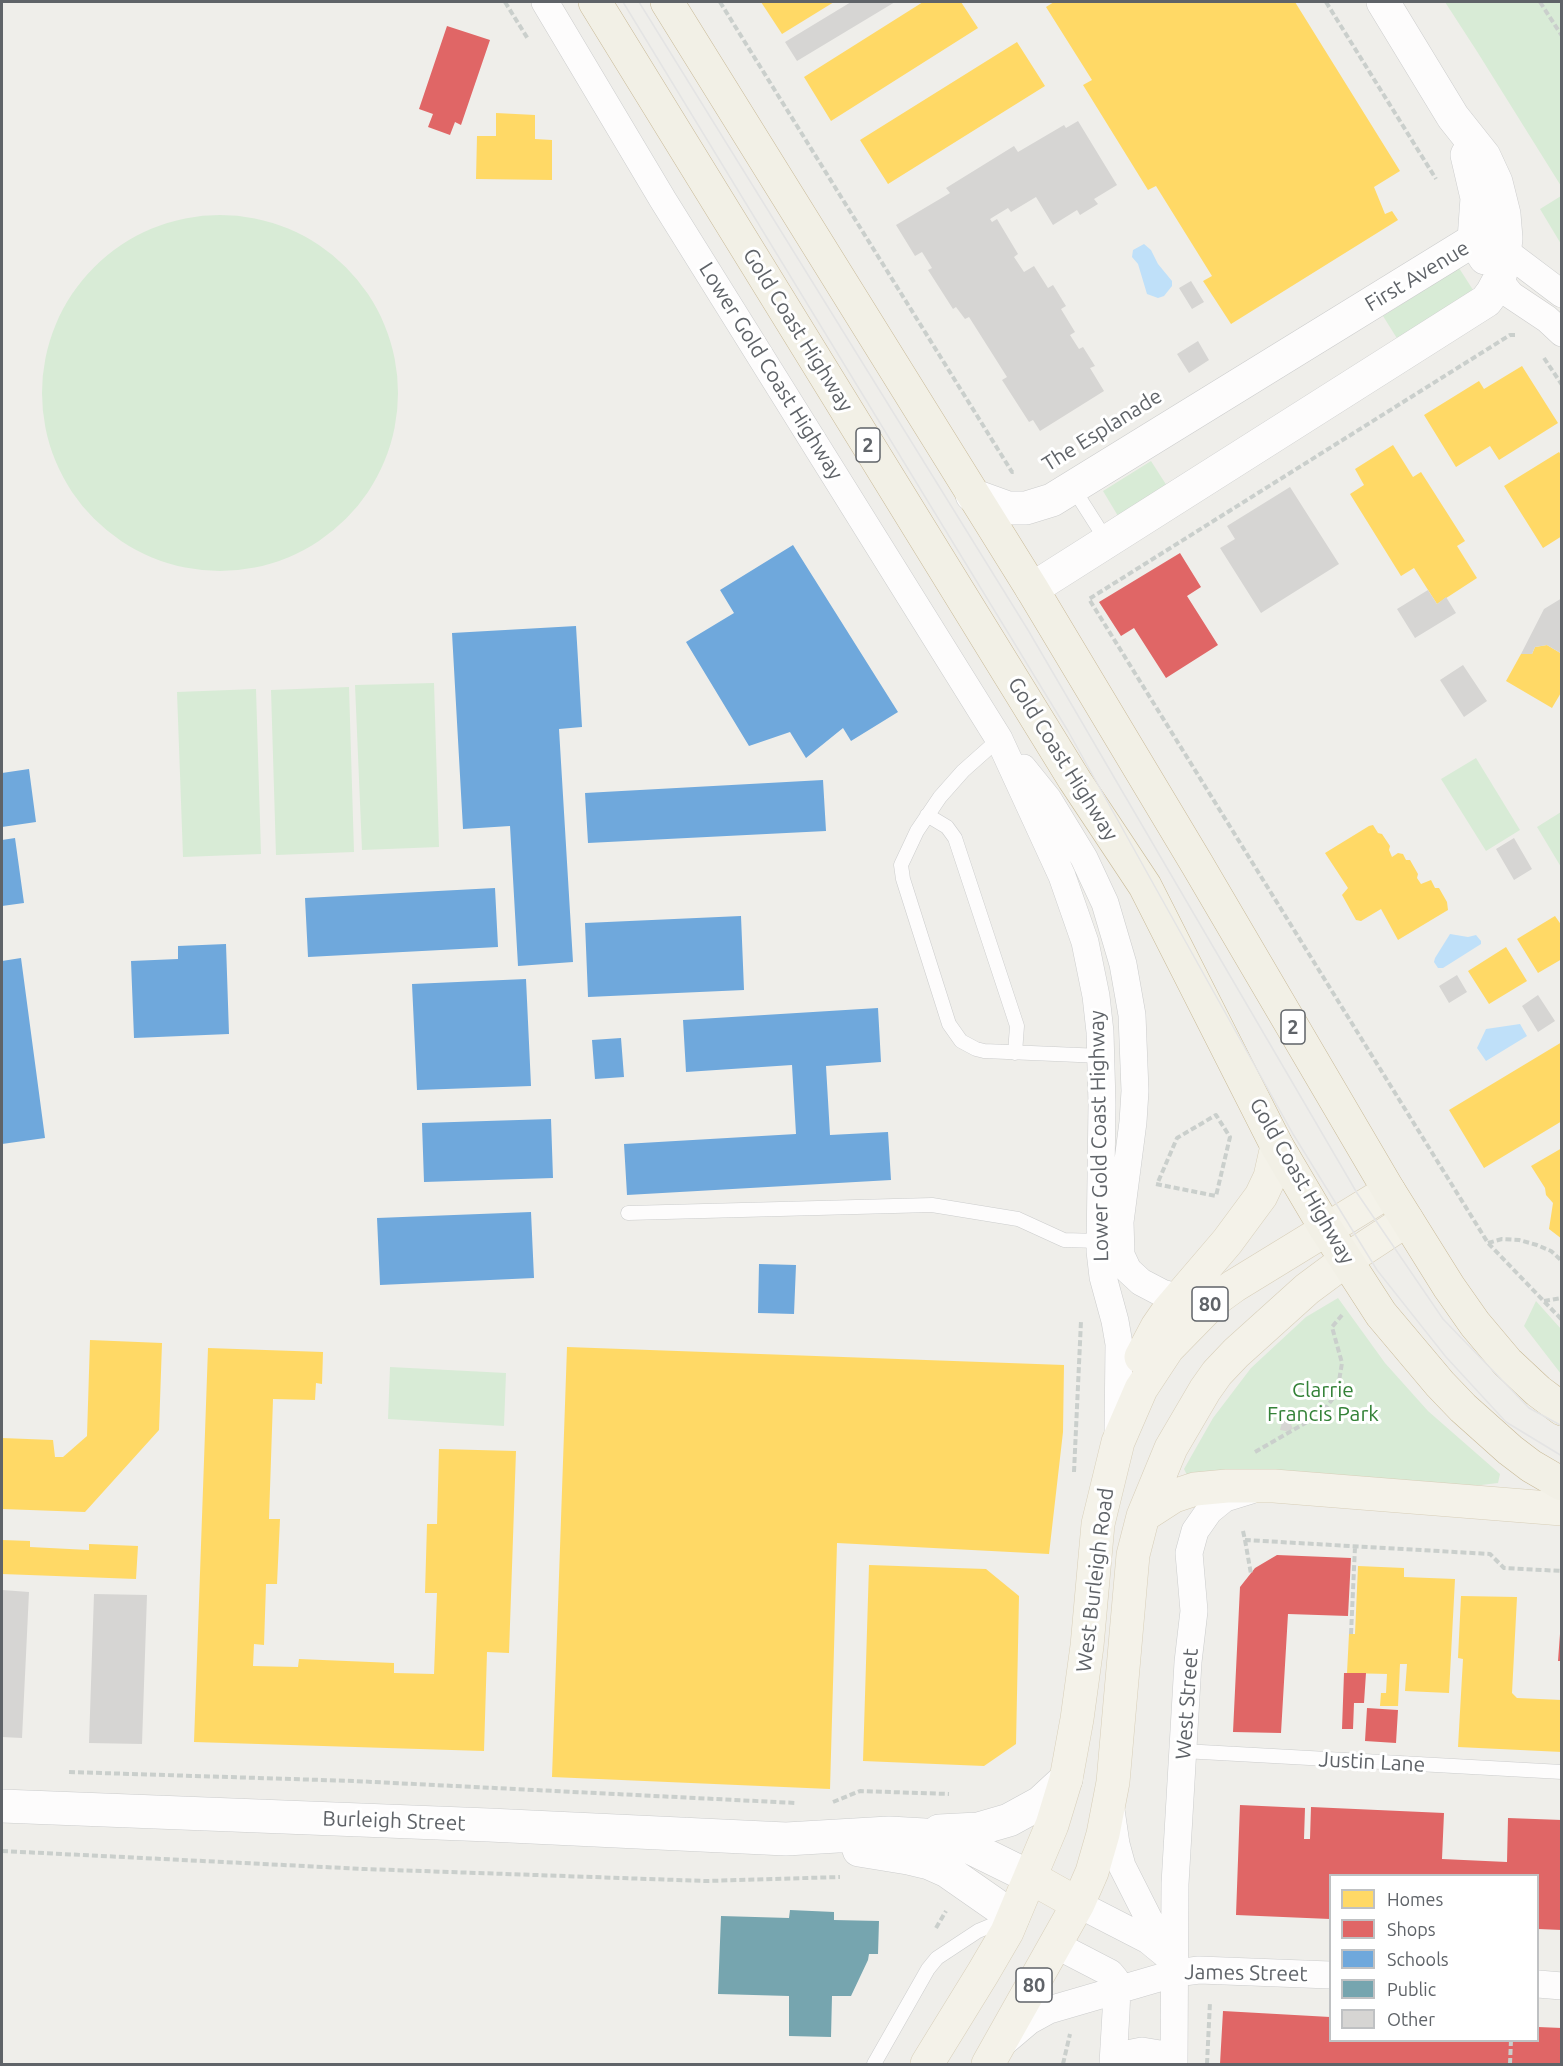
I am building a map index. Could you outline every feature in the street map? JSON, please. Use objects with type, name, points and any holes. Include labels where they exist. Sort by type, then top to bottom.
[{"type":"highway","name":"Gold Coast Highway","points":[[595,2],[1074,779],[1145,886],[1277,1146],[1380,1314],[1463,1408],[1531,1466],[1562,1484]]},
{"type":"highway","name":"2","points":[[667,2],[1032,590],[1197,864],[1389,1191],[1449,1287],[1491,1344],[1538,1392],[1562,1409]]},
{"type":"main road","points":[[1193,1302],[1227,1242],[1270,1178],[1277,1146]]},
{"type":"main road","name":"80","points":[[1193,1302],[1234,1286],[1389,1191]]},
{"type":"main road","name":"West Burleigh Road","points":[[994,2055],[1078,1904],[1092,1872],[1111,1803],[1133,1555],[1143,1516],[1171,1448],[1217,1373],[1255,1335],[1307,1289],[1407,1220]]},
{"type":"main road","name":"West Burleigh Road","points":[[927,2064],[983,1973],[1013,1917],[1052,1825],[1066,1779],[1077,1719],[1098,1524],[1126,1401],[1138,1362],[1157,1327],[1193,1302]]},
{"type":"main road","points":[[1143,1516],[1165,1500],[1195,1489],[1227,1486],[1274,1486],[1562,1509]]},
{"type":"main road","points":[[1030,1877],[1078,1904]]},
{"type":"main road","points":[[1013,1917],[1056,1945]]},
{"type":"street","name":"Lower Gold Coast Highway","points":[[545,2],[663,200],[999,740],[1062,876],[1084,942],[1096,996],[1101,1056],[1109,1241],[1133,1275],[1151,1288],[1193,1302]]},
{"type":"street","points":[[1032,590],[1486,300],[1502,266],[1506,231],[1496,182],[1484,156],[1453,117],[1383,2]]},
{"type":"street","points":[[1453,117],[1471,165],[1475,184],[1478,216],[1474,240],[1502,266],[1562,294]]},
{"type":"street","name":"First Avenue","points":[[972,495],[1008,508],[1026,508],[1052,500],[1474,240]]},
{"type":"street","points":[[1502,266],[1511,295],[1562,333]]},
{"type":"street","name":"Lower Gold Coast Highway","points":[[999,740],[1048,799],[1095,881],[1105,903],[1123,963],[1132,1021],[1135,1106],[1103,1277],[1119,1344],[1119,1439]]},
{"type":"street","points":[[1101,1056],[1116,1047],[1132,1021]]},
{"type":"street","name":"West Street","points":[[1173,2064],[1175,1884],[1188,1662],[1194,1611],[1190,1553],[1195,1531],[1209,1511],[1225,1498],[1274,1486]]},
{"type":"street","points":[[889,1833],[968,1830],[998,1824],[1030,1810],[1049,1797],[1066,1779]]},
{"type":"street","name":"West Street","points":[[1111,1803],[1116,1844],[1122,1866],[1173,1967]]},
{"type":"street","name":"Burleigh Street","points":[[2,1806],[786,1839],[889,1833],[925,1835],[967,1846],[1030,1877]]},
{"type":"street","name":"Burleigh Street","points":[[786,1839],[920,1860],[947,1871],[1013,1917]]},
{"type":"street","name":"James Street","points":[[1078,1904],[1148,1941],[1166,1955],[1173,1967],[1329,1976]]},
{"type":"street","points":[[1056,1945],[1110,1973],[1115,1979],[1113,2064]]},
{"type":"street","points":[[994,2055],[1020,2027],[1049,2010],[1116,1990],[1173,1967]]},
{"type":"street","points":[[1539,1984],[1562,1986]]},
{"type":"street","points":[[1113,2064],[1127,2054],[1142,2051],[1160,2054],[1173,2064]]},
{"type":"lane","points":[[1073,488],[1108,543]]},
{"type":"lane","points":[[999,740],[950,785],[927,815],[903,857],[901,872],[950,1024],[961,1041],[976,1049],[1015,1053],[1101,1056]]},
{"type":"lane","points":[[927,815],[952,831],[959,848],[1017,1026],[1015,1053]]},
{"type":"lane","points":[[628,1213],[932,1205],[1018,1219],[1064,1240],[1109,1241]]},
{"type":"lane","name":"Justin Lane","points":[[1183,1752],[1562,1772]]},
{"type":"lane","points":[[874,2064],[928,1969],[937,1958],[978,1931],[1013,1917]]},
{"type":"path","name":"The Esplanade","points":[[720,2],[1012,472],[1022,473]]},
{"type":"path","points":[[1326,2],[1437,180]]},
{"type":"path","points":[[1540,2],[1562,36]]},
{"type":"path","points":[[1510,335],[1089,599],[1488,1243],[1562,1320]]},
{"type":"path","points":[[1149,1182],[1157,1184],[1216,1196],[1230,1137],[1216,1115],[1177,1138],[1157,1184]]},
{"type":"path","points":[[1488,1243],[1502,1239],[1519,1240],[1551,1251],[1562,1261]]},
{"type":"path","points":[[1543,1302],[1562,1298]]},
{"type":"path","points":[[1074,1474],[1081,1315]]},
{"type":"path","points":[[1249,1460],[1253,1453],[1321,1414],[1337,1393],[1342,1363],[1332,1327],[1342,1315]]},
{"type":"path","points":[[1243,1531],[1251,1574]]},
{"type":"path","points":[[1245,1540],[1490,1554],[1504,1568],[1562,1571]]},
{"type":"path","points":[[1352,1634],[1355,1547]]},
{"type":"path","points":[[60,1772],[354,1781],[804,1803]]},
{"type":"path","points":[[827,1804],[860,1791],[960,1795]]},
{"type":"path","points":[[2,1851],[364,1869],[706,1881],[851,1877]]},
{"type":"path","points":[[939,1902],[954,1915]]},
{"type":"path","points":[[936,1929],[947,1910]]},
{"type":"path","points":[[1207,2064],[1210,2002]]},
{"type":"path","points":[[1063,2064],[1071,2028]]},
{"type":"path","points":[[1510,2064],[1511,2042]]},
{"type":"green space","points":[[1445,2],[1561,2],[1561,186],[1478,53]]},
{"type":"green space","points":[[1561,196],[1561,244],[1540,209]]},
{"type":"green space","points":[[220,215],[255,219],[288,229],[319,245],[346,267],[368,294],[384,325],[394,358],[398,393],[394,428],[384,461],[368,492],[346,519],[319,541],[288,557],[255,567],[220,571],[185,567],[152,557],[121,541],[94,519],[72,492],[56,461],[46,428],[42,393],[46,358],[56,325],[72,294],[94,267],[121,245],[152,229],[185,219]]},
{"type":"green space","points":[[1459,268],[1475,293],[1398,340],[1383,316]]},
{"type":"green space","points":[[1151,461],[1167,486],[1118,516],[1103,491]]},
{"type":"green space","points":[[434,683],[439,847],[362,850],[355,685]]},
{"type":"green space","points":[[349,687],[354,852],[276,855],[271,690]]},
{"type":"green space","points":[[256,689],[261,854],[183,857],[177,692]]},
{"type":"green space","points":[[1476,758],[1520,830],[1486,851],[1441,779]]},
{"type":"green space","points":[[1561,812],[1561,867],[1537,827]]},
{"type":"green space","name":"Clarrie Francis Park","points":[[1338,1298],[1385,1363],[1428,1411],[1500,1474],[1498,1483],[1473,1486],[1188,1477],[1184,1469],[1213,1418],[1251,1368],[1306,1317]]},
{"type":"green space","points":[[1536,1301],[1561,1329],[1561,1374],[1524,1326]]},
{"type":"green space","points":[[390,1367],[506,1373],[504,1426],[388,1419]]},
{"type":"water","points":[[1144,244],[1151,250],[1158,264],[1172,281],[1172,286],[1164,296],[1158,298],[1147,294],[1138,264],[1132,257],[1133,250]]},
{"type":"water","points":[[1450,934],[1468,937],[1476,935],[1481,944],[1443,968],[1438,968],[1434,962],[1435,958]]},
{"type":"water","points":[[1520,1024],[1527,1036],[1486,1061],[1477,1048],[1486,1029]]},
{"type":"building: Homes","points":[[761,2],[834,2],[782,34]]},
{"type":"building: Homes","points":[[923,2],[961,2],[978,28],[831,121],[804,77]]},
{"type":"building: Homes","points":[[1054,2],[1295,2],[1400,171],[1374,187],[1385,214],[1392,211],[1398,220],[1231,324],[1203,281],[1212,276],[1156,186],[1148,190],[1083,85],[1092,80],[1046,7]]},
{"type":"building: Homes","points":[[1017,42],[1045,86],[888,184],[860,140]]},
{"type":"building: Homes","points":[[496,113],[535,115],[535,139],[552,140],[552,180],[476,179],[477,136],[496,136]]},
{"type":"building: Homes","points":[[1522,366],[1558,423],[1499,460],[1490,446],[1456,467],[1424,415],[1479,381],[1484,389]]},
{"type":"building: Homes","points":[[1393,445],[1413,477],[1421,472],[1465,541],[1457,546],[1477,578],[1437,604],[1414,568],[1401,576],[1350,494],[1364,485],[1355,469]]},
{"type":"building: Homes","points":[[1559,452],[1562,456],[1562,536],[1543,548],[1504,486]]},
{"type":"building: Homes","points":[[1547,645],[1562,654],[1562,691],[1552,708],[1506,681],[1521,654],[1532,654],[1535,647]]},
{"type":"building: Homes","points":[[1373,825],[1390,846],[1392,857],[1398,853],[1403,854],[1406,860],[1410,860],[1421,884],[1431,880],[1447,902],[1448,910],[1398,940],[1381,909],[1361,921],[1356,920],[1342,895],[1348,888],[1325,853]]},
{"type":"building: Homes","points":[[1555,916],[1562,926],[1562,959],[1538,973],[1517,939]]},
{"type":"building: Homes","points":[[1506,947],[1527,981],[1489,1004],[1468,971]]},
{"type":"building: Homes","points":[[1562,1042],[1562,1121],[1484,1168],[1449,1110]]},
{"type":"building: Homes","points":[[1562,1148],[1562,1239],[1549,1229],[1553,1203],[1546,1195],[1545,1188],[1531,1166]]},
{"type":"building: Homes","points":[[90,1340],[162,1343],[159,1430],[85,1512],[2,1509],[2,1438],[53,1440],[55,1457],[63,1457],[87,1436]]},
{"type":"building: Homes","points":[[567,1347],[1064,1365],[1063,1432],[1049,1554],[837,1543],[830,1789],[552,1777]]},
{"type":"building: Homes","points":[[208,1348],[323,1352],[322,1384],[316,1383],[315,1400],[273,1399],[269,1519],[280,1519],[277,1584],[266,1584],[264,1645],[254,1644],[253,1666],[298,1667],[299,1659],[394,1663],[394,1673],[434,1674],[437,1593],[425,1593],[427,1524],[437,1524],[439,1449],[516,1451],[509,1653],[487,1652],[484,1751],[194,1742]]},
{"type":"building: Homes","points":[[2,1540],[30,1541],[30,1547],[89,1550],[89,1544],[138,1546],[136,1579],[2,1574]]},
{"type":"building: Homes","points":[[869,1565],[986,1569],[1019,1596],[1016,1744],[984,1766],[863,1761]]},
{"type":"building: Homes","points":[[1358,1566],[1404,1568],[1404,1577],[1455,1579],[1449,1693],[1405,1691],[1407,1664],[1400,1664],[1398,1706],[1380,1706],[1381,1693],[1386,1693],[1387,1674],[1347,1673],[1349,1634],[1355,1634]]},
{"type":"building: Homes","points":[[1461,1596],[1517,1597],[1512,1693],[1517,1698],[1562,1700],[1562,1752],[1458,1747],[1463,1659],[1458,1658]]},
{"type":"building: Shops","points":[[447,26],[490,40],[461,125],[455,122],[450,135],[428,127],[433,114],[419,109]]},
{"type":"building: Shops","points":[[1180,553],[1201,587],[1187,596],[1218,645],[1166,678],[1134,628],[1121,636],[1099,602]]},
{"type":"building: Shops","points":[[1277,1555],[1351,1558],[1348,1616],[1288,1614],[1281,1733],[1233,1732],[1240,1587],[1255,1568]]},
{"type":"building: Shops","points":[[1560,1634],[1562,1635],[1562,1661],[1558,1661]]},
{"type":"building: Shops","points":[[1344,1673],[1366,1673],[1364,1703],[1354,1703],[1353,1729],[1342,1729]]},
{"type":"building: Shops","points":[[1367,1708],[1398,1710],[1396,1743],[1365,1741]]},
{"type":"building: Shops","points":[[1240,1805],[1305,1808],[1304,1839],[1310,1839],[1311,1807],[1444,1813],[1442,1859],[1507,1862],[1508,1818],[1562,1820],[1562,1930],[1539,1929],[1539,1874],[1329,1874],[1329,1919],[1236,1915]]},
{"type":"building: Shops","points":[[1223,2011],[1329,2017],[1329,2042],[1539,2042],[1539,2027],[1562,2028],[1562,2064],[1220,2064]]},
{"type":"building: Schools","points":[[793,545],[898,712],[851,741],[843,728],[806,758],[790,732],[749,746],[686,642],[734,613],[720,590]]},
{"type":"building: Schools","points":[[576,626],[582,727],[559,729],[573,962],[518,966],[510,826],[463,829],[452,633]]},
{"type":"building: Schools","points":[[29,769],[36,822],[2,827],[2,773]]},
{"type":"building: Schools","points":[[823,780],[826,831],[588,843],[585,793]]},
{"type":"building: Schools","points":[[15,838],[24,903],[2,906],[2,840]]},
{"type":"building: Schools","points":[[495,888],[498,947],[308,957],[305,898]]},
{"type":"building: Schools","points":[[741,916],[744,990],[588,997],[585,923]]},
{"type":"building: Schools","points":[[226,944],[229,1034],[134,1038],[131,961],[178,959],[178,946]]},
{"type":"building: Schools","points":[[21,958],[45,1138],[2,1144],[2,961]]},
{"type":"building: Schools","points":[[526,979],[531,1086],[417,1090],[412,984]]},
{"type":"building: Schools","points":[[878,1008],[881,1062],[826,1066],[830,1135],[888,1132],[891,1180],[627,1195],[624,1144],[796,1134],[792,1065],[686,1072],[683,1020]]},
{"type":"building: Schools","points":[[621,1038],[624,1077],[595,1079],[592,1040]]},
{"type":"building: Schools","points":[[551,1119],[553,1178],[424,1182],[422,1123]]},
{"type":"building: Schools","points":[[531,1212],[534,1278],[380,1285],[377,1218]]},
{"type":"building: Schools","points":[[759,1264],[796,1265],[794,1314],[758,1313]]},
{"type":"building: Public","points":[[790,1910],[834,1912],[834,1920],[879,1921],[878,1954],[869,1954],[851,1996],[832,1996],[831,2037],[789,2036],[789,1996],[718,1994],[721,1916],[789,1918]]},
{"type":"building: Other","points":[[851,2],[895,2],[797,61],[785,42]]},
{"type":"building: Other","points":[[1078,121],[1117,185],[1094,199],[1098,204],[1080,215],[1077,210],[1053,225],[1036,197],[1011,212],[1008,208],[990,219],[992,222],[997,219],[1018,254],[1014,257],[1024,272],[1034,266],[1048,288],[1053,285],[1066,306],[1061,309],[1075,332],[1070,335],[1079,349],[1083,347],[1095,366],[1090,368],[1104,391],[1040,431],[1033,420],[1029,422],[1002,380],[1007,377],[969,317],[965,319],[956,307],[953,309],[928,270],[932,268],[922,252],[915,256],[896,225],[950,193],[946,188],[1014,146],[1018,152],[1064,125],[1066,128]]},
{"type":"building: Other","points":[[1191,281],[1204,302],[1192,309],[1179,288]]},
{"type":"building: Other","points":[[1198,341],[1209,360],[1189,373],[1177,354]]},
{"type":"building: Other","points":[[1290,487],[1339,564],[1261,613],[1220,548],[1235,539],[1227,526]]},
{"type":"building: Other","points":[[1428,590],[1437,604],[1446,597],[1456,613],[1415,638],[1397,609]]},
{"type":"building: Other","points":[[1562,598],[1562,654],[1547,645],[1535,647],[1532,654],[1521,654],[1544,609]]},
{"type":"building: Other","points":[[1463,665],[1487,701],[1464,717],[1440,680]]},
{"type":"building: Other","points":[[1514,838],[1532,869],[1514,880],[1496,849]]},
{"type":"building: Other","points":[[1457,975],[1467,992],[1449,1003],[1439,986]]},
{"type":"building: Other","points":[[1538,995],[1555,1021],[1538,1032],[1522,1006]]},
{"type":"building: Other","points":[[1289,1419],[1293,1429],[1280,1430],[1282,1422]]},
{"type":"building: Other","points":[[2,1590],[29,1592],[22,1738],[2,1737]]},
{"type":"building: Other","points":[[94,1594],[147,1595],[142,1744],[89,1743]]},
{"type":"tram line","points":[[623,2],[1068,731],[1293,1134],[1377,1270],[1446,1357],[1506,1422],[1562,1456]]},
{"type":"tram line","points":[[639,2],[1028,630],[1357,1193],[1443,1319],[1529,1408],[1562,1426]]}]
